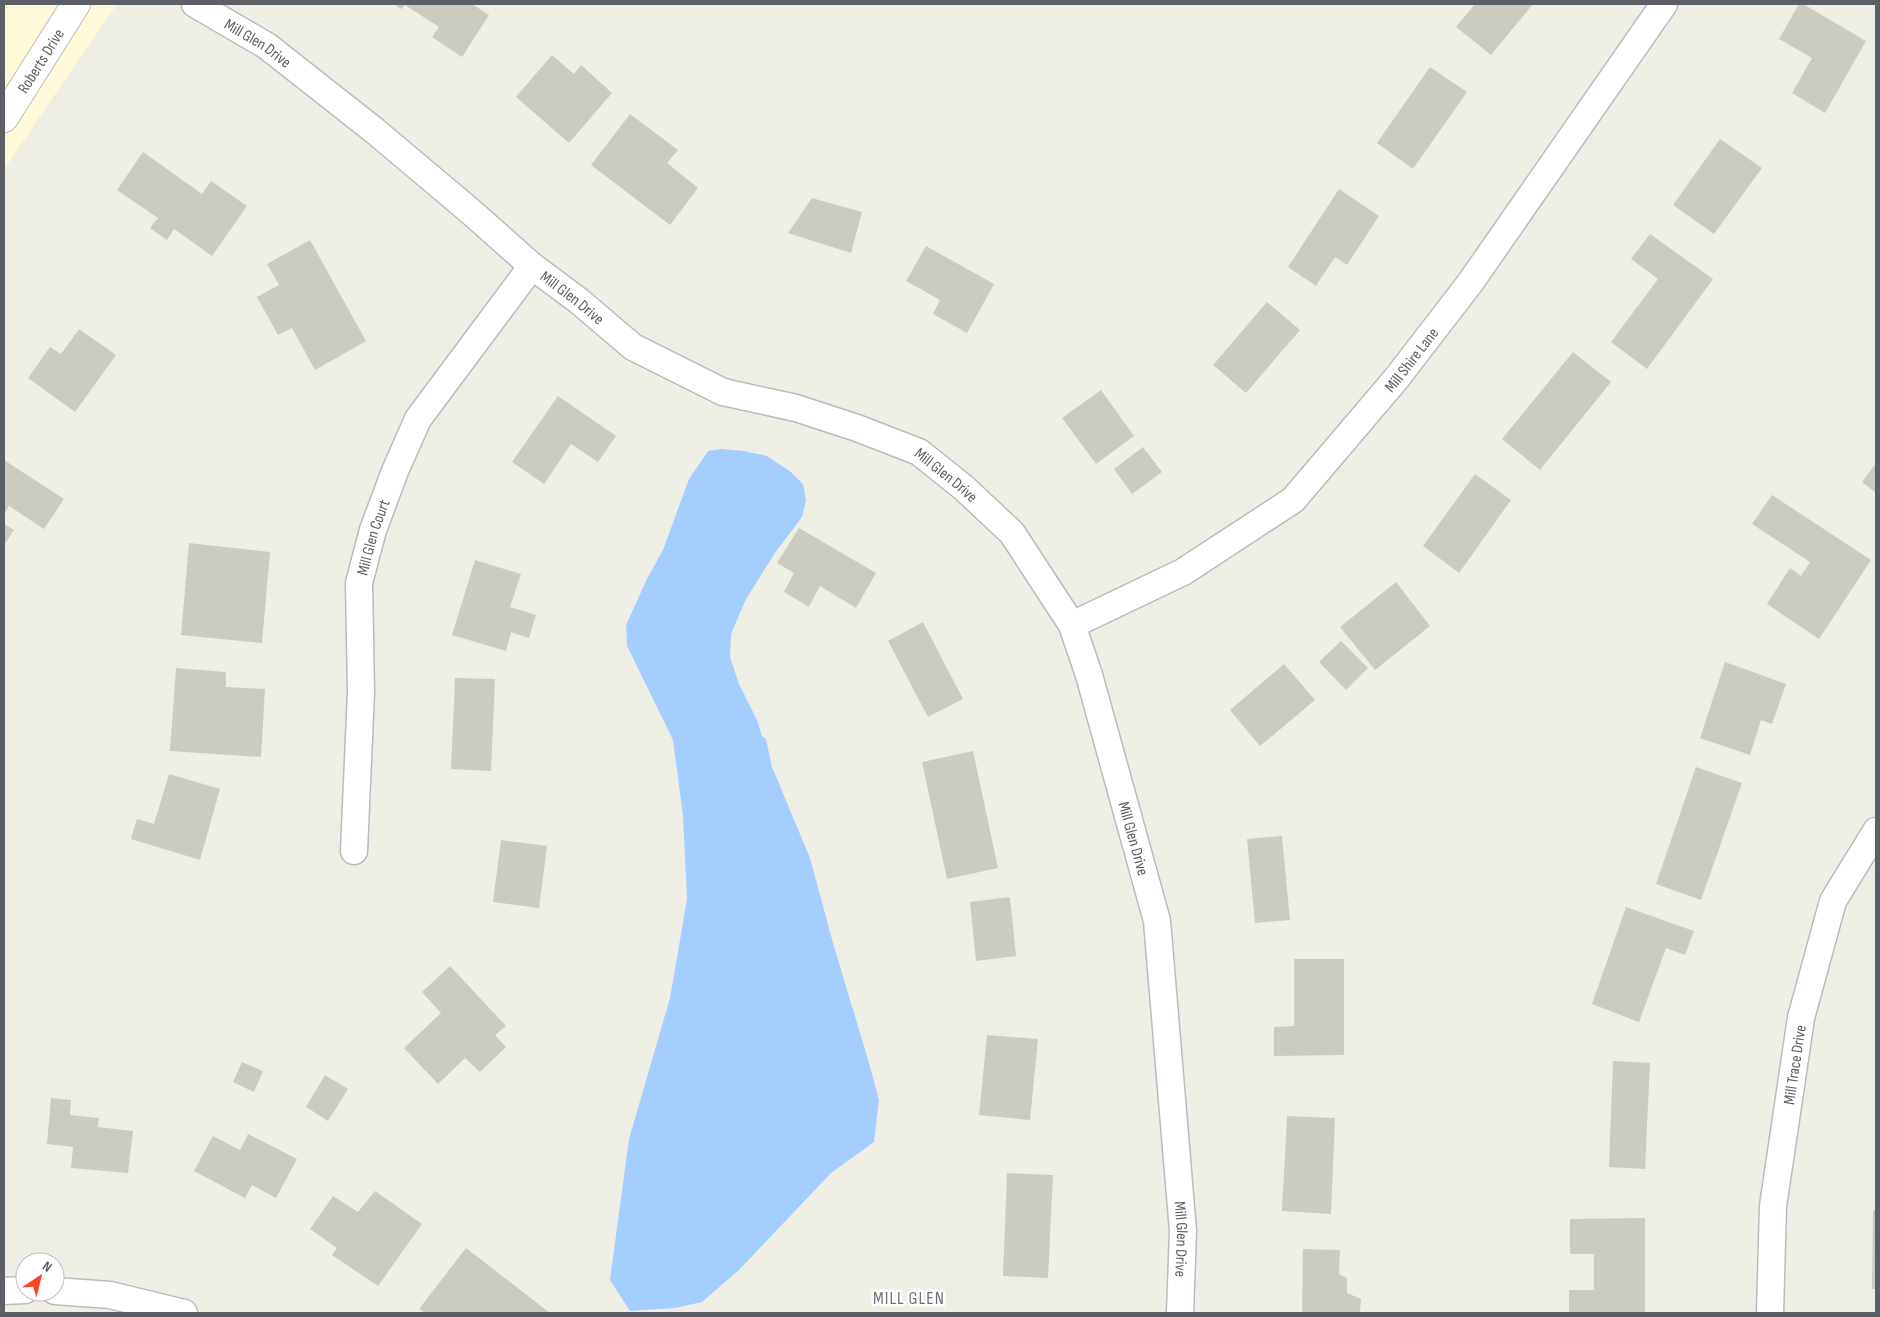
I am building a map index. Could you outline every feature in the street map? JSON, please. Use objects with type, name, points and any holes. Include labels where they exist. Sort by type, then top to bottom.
[{"type":"street","name":"Roberts Drive","points":[[4,118],[76,4]]},
{"type":"street","name":"Mill Glen Drive","points":[[195,4],[267,46],[382,137],[532,266],[579,301],[633,347],[723,392],[796,408],[857,428],[919,452],[964,488],[1012,533],[1072,625],[1089,676],[1157,921],[1183,1231],[1180,1313]]},
{"type":"street","name":"Mill Shire Lane","points":[[1072,625],[1183,572],[1294,500],[1396,379],[1470,283],[1664,4]]},
{"type":"street","name":"Mill Glen Court","points":[[354,851],[361,692],[359,583],[373,530],[395,471],[418,419],[532,266]]},
{"type":"street","name":"Mill Trace Drive","points":[[1770,1313],[1773,1206],[1801,1018],[1833,901],[1876,831]]},
{"type":"street","points":[[65,1292],[110,1295],[184,1313]]},
{"type":"shaded area","points":[[4,4],[117,4],[4,169]]},
{"type":"water","points":[[721,449],[767,456],[791,472],[803,484],[806,500],[802,517],[775,553],[746,599],[731,634],[730,657],[739,684],[757,720],[762,736],[766,739],[772,767],[810,858],[879,1100],[874,1142],[831,1173],[739,1270],[702,1302],[675,1308],[630,1311],[610,1280],[629,1139],[670,998],[687,899],[683,816],[673,740],[627,646],[626,625],[647,579],[663,550],[689,479],[708,451]]},
{"type":"building","points":[[393,4],[472,4],[489,15],[462,57],[432,37],[439,27],[405,5],[401,9]]},
{"type":"building","points":[[1475,4],[1533,4],[1491,55],[1456,27]]},
{"type":"building","points":[[1799,4],[1803,4],[1866,41],[1825,113],[1792,93],[1812,58],[1779,39]]},
{"type":"building","points":[[552,55],[574,74],[581,65],[612,93],[569,143],[516,97]]},
{"type":"building","points":[[1430,67],[1467,92],[1413,169],[1377,143]]},
{"type":"building","points":[[630,114],[678,150],[667,163],[698,188],[670,225],[591,165]]},
{"type":"building","points":[[1720,139],[1762,168],[1714,234],[1673,205]]},
{"type":"building","points":[[143,152],[202,194],[211,181],[247,206],[212,256],[174,229],[167,240],[150,228],[158,218],[117,190]]},
{"type":"building","points":[[1339,189],[1379,216],[1347,265],[1335,257],[1316,286],[1288,267]]},
{"type":"building","points":[[812,198],[862,212],[851,253],[788,233]]},
{"type":"building","points":[[1650,234],[1713,279],[1647,369],[1611,342],[1658,279],[1631,259]]},
{"type":"building","points":[[310,240],[366,341],[315,370],[292,328],[278,335],[257,297],[279,285],[267,264]]},
{"type":"building","points":[[926,246],[994,284],[967,333],[933,314],[940,300],[906,281]]},
{"type":"building","points":[[1267,302],[1300,330],[1246,393],[1213,365]]},
{"type":"building","points":[[79,329],[116,355],[75,412],[28,378],[50,347],[61,354]]},
{"type":"building","points":[[1573,352],[1611,382],[1540,470],[1502,439]]},
{"type":"building","points":[[1101,390],[1134,436],[1096,464],[1062,418]]},
{"type":"building","points":[[558,396],[616,436],[598,462],[571,444],[544,484],[512,462]]},
{"type":"building","points":[[1143,447],[1162,472],[1132,494],[1114,469]]},
{"type":"building","points":[[4,460],[64,499],[44,529],[9,506],[4,515]]},
{"type":"building","points":[[1876,463],[1876,493],[1862,482]]},
{"type":"building","points":[[1475,474],[1511,500],[1459,573],[1423,546]]},
{"type":"building","points":[[1772,495],[1871,560],[1819,639],[1767,604],[1790,568],[1801,576],[1810,562],[1752,524]]},
{"type":"building","points":[[4,524],[14,530],[4,545]]},
{"type":"building","points":[[799,528],[876,573],[856,608],[820,586],[809,607],[784,592],[794,573],[777,563]]},
{"type":"building","points":[[189,543],[270,552],[262,643],[181,635]]},
{"type":"building","points":[[475,560],[521,574],[510,607],[536,615],[529,638],[511,632],[506,651],[452,635]]},
{"type":"building","points":[[1396,582],[1430,626],[1375,670],[1340,627]]},
{"type":"building","points":[[923,622],[963,699],[928,717],[888,641]]},
{"type":"building","points":[[1341,641],[1368,668],[1346,690],[1319,662]]},
{"type":"building","points":[[1725,662],[1786,684],[1772,724],[1761,720],[1750,755],[1700,738]]},
{"type":"building","points":[[1284,664],[1315,700],[1260,746],[1230,710]]},
{"type":"building","points":[[176,668],[226,672],[226,687],[265,689],[261,757],[170,751]]},
{"type":"building","points":[[455,678],[495,679],[491,771],[451,769]]},
{"type":"building","points":[[973,751],[998,868],[947,879],[922,762]]},
{"type":"building","points":[[1696,767],[1742,783],[1701,900],[1656,884]]},
{"type":"building","points":[[169,774],[220,789],[200,860],[131,839],[137,819],[154,824]]},
{"type":"building","points":[[1282,836],[1290,920],[1255,923],[1247,839]]},
{"type":"building","points":[[501,840],[547,846],[539,908],[493,902]]},
{"type":"building","points":[[1010,897],[1016,956],[976,961],[970,902]]},
{"type":"building","points":[[1626,907],[1694,931],[1685,955],[1666,948],[1639,1022],[1592,1004]]},
{"type":"building","points":[[1294,959],[1344,959],[1344,1055],[1274,1056],[1274,1027],[1294,1026]]},
{"type":"building","points":[[450,966],[506,1026],[495,1035],[506,1047],[480,1072],[465,1058],[438,1084],[404,1048],[441,1013],[422,992]]},
{"type":"building","points":[[987,1035],[1038,1039],[1030,1120],[979,1115]]},
{"type":"building","points":[[1613,1061],[1650,1063],[1645,1169],[1609,1167]]},
{"type":"building","points":[[242,1062],[263,1071],[254,1092],[233,1082]]},
{"type":"building","points":[[325,1075],[348,1089],[328,1121],[306,1107]]},
{"type":"building","points":[[51,1098],[71,1100],[70,1115],[99,1118],[98,1127],[133,1131],[128,1173],[71,1168],[73,1147],[47,1144]]},
{"type":"building","points":[[1287,1116],[1335,1118],[1331,1214],[1282,1211]]},
{"type":"building","points":[[248,1134],[297,1159],[276,1198],[252,1185],[245,1198],[194,1171],[213,1136],[240,1150]]},
{"type":"building","points":[[1007,1173],[1053,1175],[1048,1278],[1003,1276]]},
{"type":"building","points":[[375,1191],[422,1224],[378,1286],[332,1255],[337,1248],[310,1229],[333,1196],[358,1212]]},
{"type":"building","points":[[1873,1210],[1876,1210],[1876,1289],[1872,1289]]},
{"type":"building","points":[[1645,1218],[1645,1313],[1569,1313],[1569,1290],[1594,1290],[1594,1254],[1570,1254],[1570,1219]]},
{"type":"building","points":[[466,1248],[550,1313],[425,1313],[419,1309]]},
{"type":"building","points":[[1303,1249],[1340,1250],[1339,1274],[1347,1278],[1347,1293],[1361,1299],[1360,1313],[1302,1313]]},
{"type":"district","name":"MILL GLEN","points":[[909,1298]]}]
